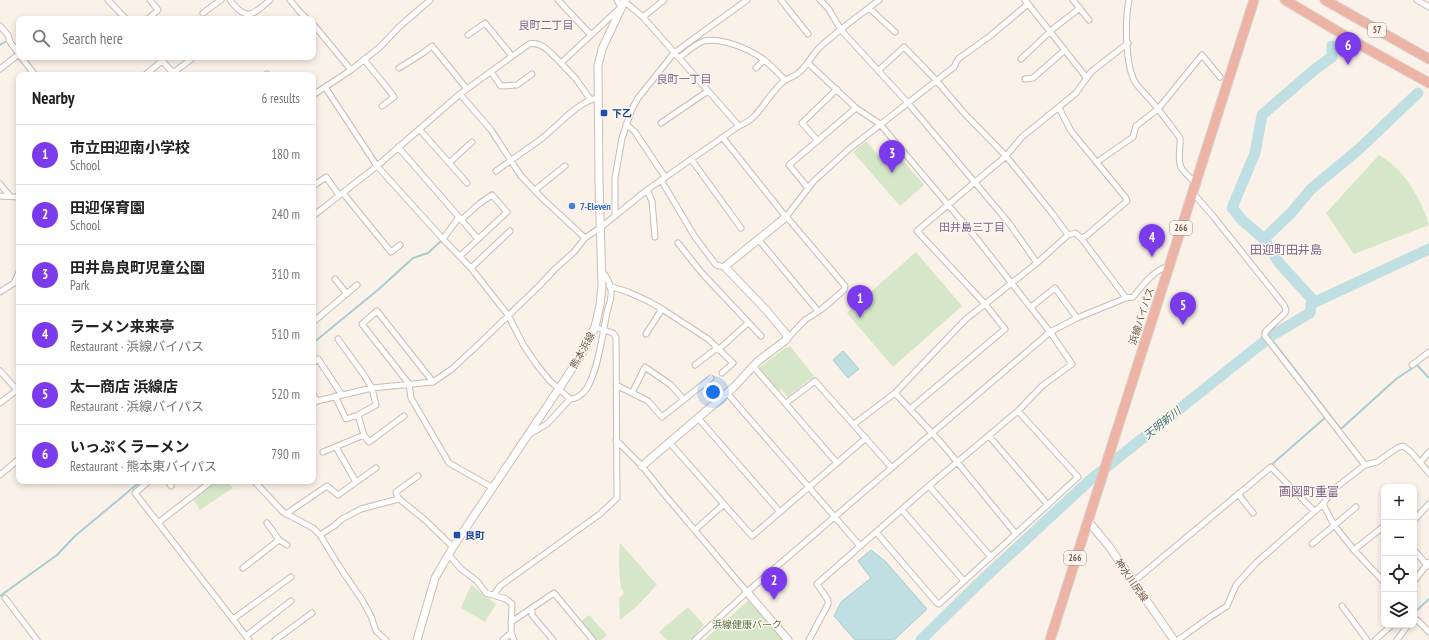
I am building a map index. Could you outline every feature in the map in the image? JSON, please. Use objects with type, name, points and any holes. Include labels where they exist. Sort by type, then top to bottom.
[{"type":"highway","name":"57","points":[[1285,0],[1364,47],[1429,83]]},
{"type":"highway","name":"57","points":[[1325,0],[1429,59]]},
{"type":"highway","name":"浜線バイパス","points":[[1050,640],[1252,1]]},
{"type":"main road","name":"熊本浜線","points":[[417,640],[435,578],[453,547],[580,357],[595,326],[600,305],[602,286],[598,66],[602,49],[623,3]]},
{"type":"main road","points":[[642,466],[727,393],[753,366],[786,340],[786,334],[772,317],[725,267],[786,217]]},
{"type":"main road","name":"神水川尻線","points":[[1088,521],[1108,545],[1174,640]]},
{"type":"main road","points":[[747,592],[788,640]]},
{"type":"street","points":[[108,0],[123,16]]},
{"type":"street","points":[[150,0],[158,10],[151,16]]},
{"type":"street","points":[[203,13],[221,0]]},
{"type":"street","points":[[230,0],[240,10],[249,14]]},
{"type":"street","points":[[247,16],[255,12],[270,0]]},
{"type":"street","points":[[290,0],[304,16]]},
{"type":"street","points":[[316,93],[380,47],[399,27],[430,0]]},
{"type":"street","points":[[558,0],[591,36]]},
{"type":"street","points":[[617,0],[643,17],[739,126]]},
{"type":"street","points":[[643,17],[664,0]]},
{"type":"street","points":[[615,216],[615,178],[622,138],[632,109],[638,98],[674,53],[747,0]]},
{"type":"street","points":[[781,0],[808,34]]},
{"type":"street","points":[[820,0],[828,8],[841,30],[908,102],[1010,223],[1037,263]]},
{"type":"street","points":[[316,402],[342,394],[372,388],[433,382],[452,369],[539,286],[554,269],[574,252],[585,238],[600,228],[663,178],[739,126],[746,123],[760,110],[785,80],[797,74],[808,63],[818,49],[879,0]]},
{"type":"street","points":[[1073,0],[1089,20]]},
{"type":"street","points":[[1129,0],[1127,13],[1128,52],[1131,73],[1136,83],[1180,138],[1180,166],[1194,188],[1213,216],[1284,306],[1286,310],[1285,313],[1267,330],[1265,336],[1365,465]]},
{"type":"street","points":[[1417,0],[1429,7]]},
{"type":"street","points":[[786,217],[813,182],[849,149],[954,67],[958,59],[990,36],[1026,2],[1086,77]]},
{"type":"street","points":[[561,63],[591,36],[623,3]]},
{"type":"street","points":[[869,8],[895,32]]},
{"type":"street","points":[[1021,59],[1080,8]]},
{"type":"street","points":[[468,35],[485,23],[512,56]]},
{"type":"street","points":[[0,26],[8,35],[10,42],[16,50]]},
{"type":"street","points":[[316,28],[350,70]]},
{"type":"street","points":[[679,58],[699,43],[712,40],[724,41],[749,51],[764,60],[785,80]]},
{"type":"street","points":[[316,214],[377,166],[460,94],[529,44],[534,43],[546,48],[576,78],[590,100]]},
{"type":"street","points":[[910,409],[1005,329],[986,305],[917,231],[1006,156],[1022,137],[1076,94],[1090,72],[1128,43]]},
{"type":"street","points":[[399,68],[432,46],[467,89]]},
{"type":"street","points":[[879,70],[904,47],[936,80],[964,113],[1006,156],[1068,235]]},
{"type":"street","points":[[1025,79],[1033,78],[1065,50]]},
{"type":"street","points":[[1097,162],[1133,137],[1136,126],[1158,109],[1202,55],[1220,76]]},
{"type":"street","points":[[0,69],[16,56]]},
{"type":"street","points":[[364,59],[394,97],[382,106]]},
{"type":"street","points":[[23,60],[33,72]]},
{"type":"street","points":[[148,72],[159,60]]},
{"type":"street","points":[[161,60],[172,72]]},
{"type":"street","points":[[176,72],[190,60]]},
{"type":"street","points":[[756,68],[764,60]]},
{"type":"street","points":[[808,63],[856,108],[880,124],[977,239],[1031,307],[1072,364],[1042,386],[1018,411],[929,486],[817,584],[828,600],[828,604],[809,640]]},
{"type":"street","points":[[490,72],[501,86],[517,85],[532,74]]},
{"type":"street","points":[[325,87],[377,166],[471,268],[508,315],[524,346],[537,365],[558,389],[570,399]]},
{"type":"street","points":[[818,141],[802,123],[837,89]]},
{"type":"street","points":[[661,123],[708,91]]},
{"type":"street","points":[[460,94],[491,130],[521,176],[585,238]]},
{"type":"street","points":[[496,171],[542,138],[575,110],[590,100],[598,98]]},
{"type":"street","points":[[808,188],[789,165],[856,108]]},
{"type":"street","points":[[1059,108],[1071,131],[1127,201],[1081,238]]},
{"type":"street","points":[[626,124],[635,132],[663,178],[695,237],[716,265],[725,267]]},
{"type":"street","points":[[419,129],[468,183]]},
{"type":"street","points":[[723,138],[786,217],[845,286],[844,290],[805,320],[786,340]]},
{"type":"street","points":[[449,163],[472,142]]},
{"type":"street","points":[[398,147],[478,239]]},
{"type":"street","points":[[691,160],[741,228]]},
{"type":"street","points":[[535,190],[565,166]]},
{"type":"street","points":[[316,184],[326,177],[390,252],[400,245]]},
{"type":"street","points":[[0,184],[10,196]]},
{"type":"street","points":[[647,190],[652,201],[655,237]]},
{"type":"street","points":[[443,239],[460,218],[492,195],[507,212],[460,256]]},
{"type":"street","points":[[0,196],[16,196]]},
{"type":"street","points":[[471,268],[510,231]]},
{"type":"street","points":[[854,424],[895,393],[965,320],[986,305],[1037,263],[1068,235],[1075,232],[1081,238],[1126,298]]},
{"type":"street","points":[[758,239],[818,311]]},
{"type":"street","points":[[678,242],[701,272],[761,336]]},
{"type":"street","points":[[695,640],[747,592],[891,467],[1050,332],[1078,318],[1126,298],[1133,297],[1145,282],[1160,269],[1168,266]]},
{"type":"street","points":[[528,435],[547,424],[570,399],[573,399],[581,394],[590,382],[604,330],[611,291],[607,277],[601,270]]},
{"type":"street","points":[[0,292],[14,284],[16,279]]},
{"type":"street","points":[[335,279],[347,294]]},
{"type":"street","points":[[316,320],[357,285]]},
{"type":"street","points":[[609,286],[628,292],[648,301],[708,339],[733,363],[722,373]]},
{"type":"street","points":[[1031,307],[1056,288],[1078,318]]},
{"type":"street","points":[[646,334],[662,309]]},
{"type":"street","points":[[433,382],[377,311],[362,324],[409,384],[411,398],[449,463],[493,488]]},
{"type":"street","points":[[695,364],[718,349],[748,323]]},
{"type":"street","points":[[494,595],[500,586],[600,514],[617,498],[616,337],[613,333],[595,326]]},
{"type":"street","points":[[336,396],[346,419],[358,415],[376,405],[372,388],[338,339]]},
{"type":"street","points":[[1412,365],[1429,352]]},
{"type":"street","points":[[316,361],[318,359],[342,394]]},
{"type":"street","points":[[632,393],[645,366],[671,385],[684,400]]},
{"type":"street","points":[[753,366],[838,463]]},
{"type":"street","points":[[0,371],[16,389]]},
{"type":"street","points":[[616,385],[648,400],[662,417],[688,398],[711,378]]},
{"type":"street","points":[[786,403],[815,381],[891,467]]},
{"type":"street","points":[[0,403],[16,392]]},
{"type":"street","points":[[727,393],[834,518],[860,546]]},
{"type":"street","points":[[895,393],[932,433],[1016,534]]},
{"type":"street","points":[[876,532],[939,604],[1078,477],[1018,411]]},
{"type":"street","points":[[358,415],[364,435],[369,442],[404,416]]},
{"type":"street","points":[[698,418],[780,512]]},
{"type":"street","points":[[323,452],[364,435]]},
{"type":"street","points":[[989,436],[1048,505]]},
{"type":"street","points":[[669,442],[752,536],[866,438]]},
{"type":"street","points":[[616,440],[642,466],[747,592]]},
{"type":"street","points":[[1178,640],[1227,606],[1236,585],[1256,563],[1323,504],[1334,490],[1365,465],[1377,462],[1397,448],[1403,446],[1429,473]]},
{"type":"street","points":[[336,447],[356,482]]},
{"type":"street","points":[[1420,462],[1429,452]]},
{"type":"street","points":[[0,475],[16,462]]},
{"type":"street","points":[[1133,582],[1271,467],[1314,512]]},
{"type":"street","points":[[286,514],[327,486],[338,495],[376,468]]},
{"type":"street","points":[[418,476],[396,492],[398,498],[424,519],[453,547]]},
{"type":"street","points":[[146,484],[135,493],[248,638],[291,601]]},
{"type":"street","points":[[159,522],[208,484]]},
{"type":"street","points":[[257,484],[286,514],[313,528],[320,535],[338,566],[362,600],[371,616],[376,631],[386,640]]},
{"type":"street","points":[[929,486],[991,557]]},
{"type":"street","points":[[1238,494],[1253,513]]},
{"type":"street","points":[[320,535],[342,519],[361,509],[398,498]]},
{"type":"street","points":[[695,530],[724,504]]},
{"type":"street","points":[[1323,504],[1334,525],[1354,550],[1381,579]]},
{"type":"street","points":[[1417,517],[1429,504]]},
{"type":"street","points":[[1312,544],[1356,507]]},
{"type":"street","points":[[902,510],[964,581]]},
{"type":"street","points":[[267,523],[279,540],[287,545]]},
{"type":"street","points":[[1354,550],[1381,528]]},
{"type":"street","points":[[243,568],[279,540]]},
{"type":"street","points":[[1417,553],[1428,565],[1417,578]]},
{"type":"street","points":[[449,555],[461,569],[477,581],[486,592],[506,599],[512,604],[511,633],[514,640]]},
{"type":"street","points":[[234,619],[291,577]]},
{"type":"street","points":[[511,622],[554,593],[593,640]]},
{"type":"street","points":[[5,598],[37,640]]},
{"type":"street","points":[[1342,606],[1368,640]]},
{"type":"street","points":[[532,608],[532,615]]},
{"type":"street","points":[[275,640],[312,613]]},
{"type":"street","points":[[524,614],[530,613],[553,640]]},
{"type":"street","points":[[1417,620],[1429,632]]},
{"type":"street","points":[[1375,640],[1389,628]]},
{"type":"street","points":[[1397,640],[1406,628]]},
{"type":"street","points":[[503,640],[511,633]]},
{"type":"green space","points":[[866,141],[882,160],[894,150],[924,185],[900,206],[853,152]]},
{"type":"green space","points":[[1379,155],[1404,176],[1416,195],[1426,215],[1429,225],[1354,254],[1326,213]]},
{"type":"green space","points":[[916,252],[962,306],[893,367],[847,313]]},
{"type":"green space","points":[[790,346],[814,376],[788,397],[781,389],[779,391],[759,368],[786,347],[787,348]]},
{"type":"green space","points":[[212,484],[230,484],[233,488],[200,510],[193,499]]},
{"type":"green space","points":[[620,543],[657,585],[636,607],[620,620],[619,598],[624,594],[623,590],[621,589],[620,578]]},
{"type":"green space","points":[[471,585],[496,604],[485,622],[461,608]]},
{"type":"green space","name":"浜線健康パーク","points":[[749,600],[784,640],[704,640]]},
{"type":"green space","points":[[688,607],[704,625],[691,640],[667,640],[659,632]]},
{"type":"green space","points":[[589,615],[607,635],[601,640],[595,640],[580,622]]},
{"type":"water","points":[[843,351],[859,369],[848,378],[833,360]]},
{"type":"water","points":[[871,550],[885,561],[927,609],[894,640],[855,640],[834,616],[841,602],[871,578],[858,561]]},
{"type":"waterway","points":[[0,45],[5,42]]},
{"type":"waterway","points":[[1311,305],[1312,299],[1280,264],[1264,239],[1242,220],[1232,208],[1255,153],[1262,115],[1314,70],[1332,57],[1332,46]]},
{"type":"waterway","points":[[1264,239],[1292,212],[1311,189],[1358,150],[1418,93]]},
{"type":"waterway","points":[[316,341],[379,289],[413,258],[428,253],[440,242]]},
{"type":"waterway","name":"天明新川","points":[[921,640],[980,582],[1089,481],[1271,336],[1310,313],[1311,305],[1313,303],[1429,249]]},
{"type":"waterway","points":[[1271,336],[1273,341],[1340,428],[1342,428],[1396,379],[1417,365],[1429,378]]},
{"type":"waterway","points":[[1270,466],[1327,416]]},
{"type":"waterway","points":[[0,596],[57,555],[75,536],[137,484]]},
{"type":"waterway","points":[[1417,610],[1429,599]]},
{"type":"place","name":"いっぷくラーメン","points":[[1348,65]]},
{"type":"place","name":"下乙","points":[[604,113]]},
{"type":"place","name":"田井島良町児童公園","points":[[892,173]]},
{"type":"place","name":"7-Eleven","points":[[572,206]]},
{"type":"place","name":"ラーメン来来亭","points":[[1152,257]]},
{"type":"place","name":"市立田迎南小学校","points":[[860,318]]},
{"type":"place","name":"太一商店 浜線店","points":[[1183,325]]},
{"type":"place","name":"良町","points":[[457,535]]},
{"type":"place","name":"田迎保育園","points":[[774,600]]},
{"type":"district","name":"良町二丁目","points":[[546,25]]},
{"type":"district","name":"良町一丁目","points":[[684,79]]},
{"type":"district","name":"田井島三丁目","points":[[972,227]]},
{"type":"district","name":"田迎町田井島","points":[[1286,250]]},
{"type":"district","name":"画図町重富","points":[[1309,492]]}]
